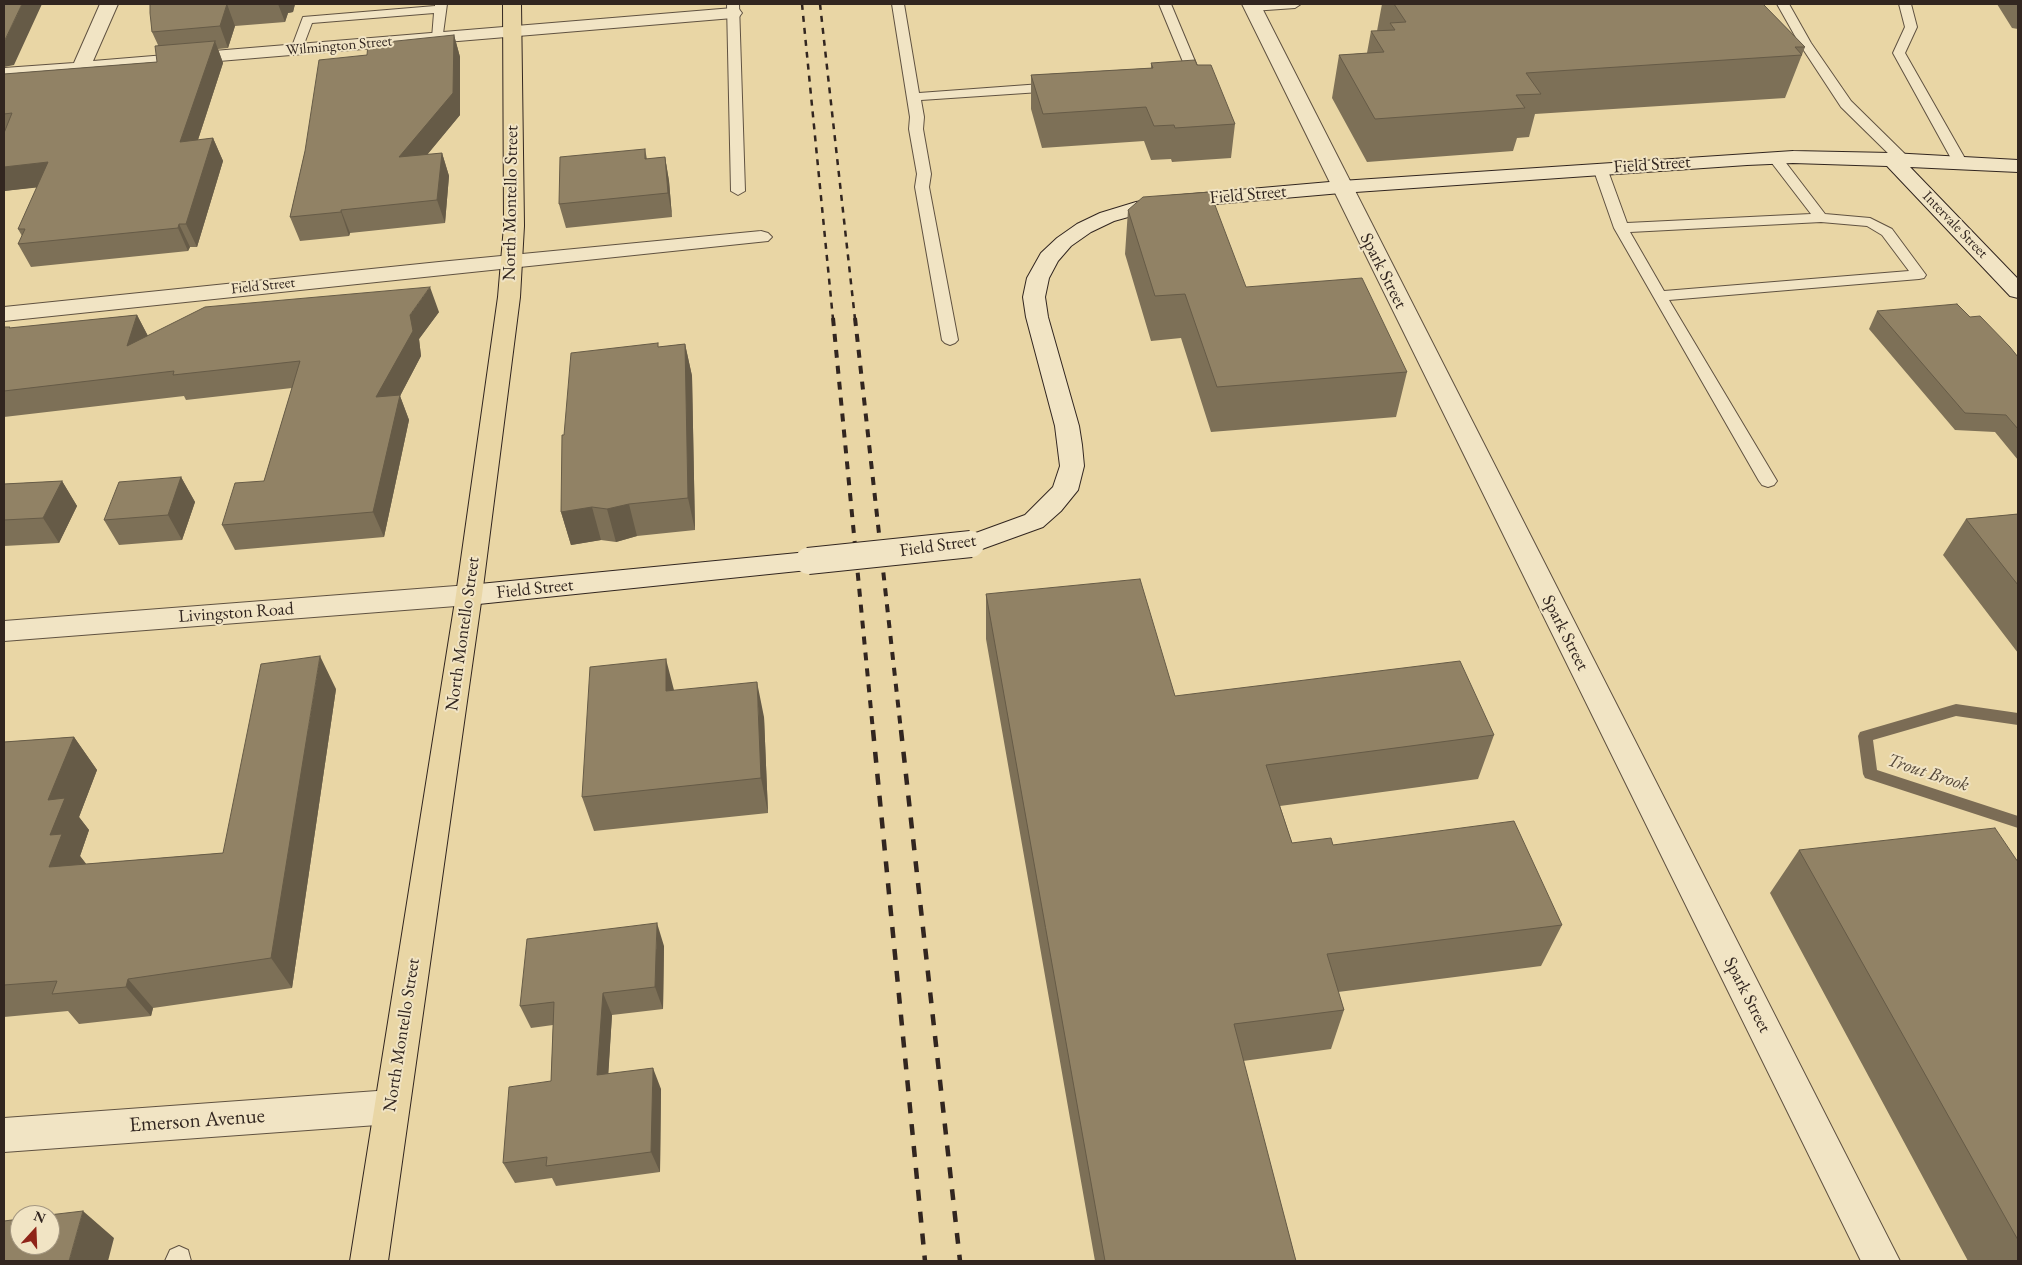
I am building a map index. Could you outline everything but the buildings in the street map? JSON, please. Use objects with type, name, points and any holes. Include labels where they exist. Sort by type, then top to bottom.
[{"type":"main road","name":"North Montello Street","points":[[369,1261],[469,595],[512,261],[514,226],[512,4]]},
{"type":"street","points":[[81,67],[109,4]]},
{"type":"street","name":"Spark Street","points":[[1252,5],[1341,187],[1881,1261]]},
{"type":"street","name":"Wilmington Street","points":[[4,74],[512,32],[733,9]]},
{"type":"street","name":"Field Street","points":[[469,595],[971,544],[1034,521],[1065,490],[1072,466],[1067,426],[1037,317],[1034,297],[1038,278],[1049,258],[1064,242],[1084,228],[1108,217],[1136,208],[1170,202],[1341,187],[1600,168],[1776,158],[1960,162],[2018,166]]},
{"type":"street","name":"Intervale Street","points":[[1897,160],[2018,291]]},
{"type":"street","name":"Field Street","points":[[4,314],[761,237]]},
{"type":"street","name":"Livingston Road","points":[[4,631],[469,595]]},
{"type":"street","name":"Emerson Avenue","points":[[4,1135],[391,1107]]},
{"type":"lane","points":[[898,4],[917,117],[916,129],[924,174],[922,187],[950,340]]},
{"type":"lane","points":[[1165,4],[1196,78],[1177,79]]},
{"type":"lane","points":[[1252,5],[1295,4]]},
{"type":"lane","points":[[1783,4],[1805,42],[1846,104],[1863,119],[1897,160]]},
{"type":"lane","points":[[1905,4],[1911,28],[1899,53],[1960,162]]},
{"type":"lane","points":[[297,50],[307,20],[441,7],[438,38]]},
{"type":"lane","points":[[733,9],[738,191]]},
{"type":"lane","points":[[914,97],[1070,86]]},
{"type":"lane","points":[[1776,158],[1821,218]]},
{"type":"lane","points":[[1600,168],[1620,228],[1768,480]]},
{"type":"lane","points":[[1620,228],[1821,218],[1870,222],[1887,232],[1919,275],[1659,296]]},
{"type":"waterway","name":"Trout Brook","points":[[2018,719],[1956,710],[1865,736],[1870,774],[2018,822]]},
{"type":"railway","points":[[802,4],[833,319]]},
{"type":"railway","points":[[820,4],[855,319]]},
{"type":"railway","points":[[833,318],[873,731]]},
{"type":"railway","points":[[855,318],[901,731]]},
{"type":"railway","points":[[873,730],[925,1261]]},
{"type":"railway","points":[[901,730],[960,1261]]}]
